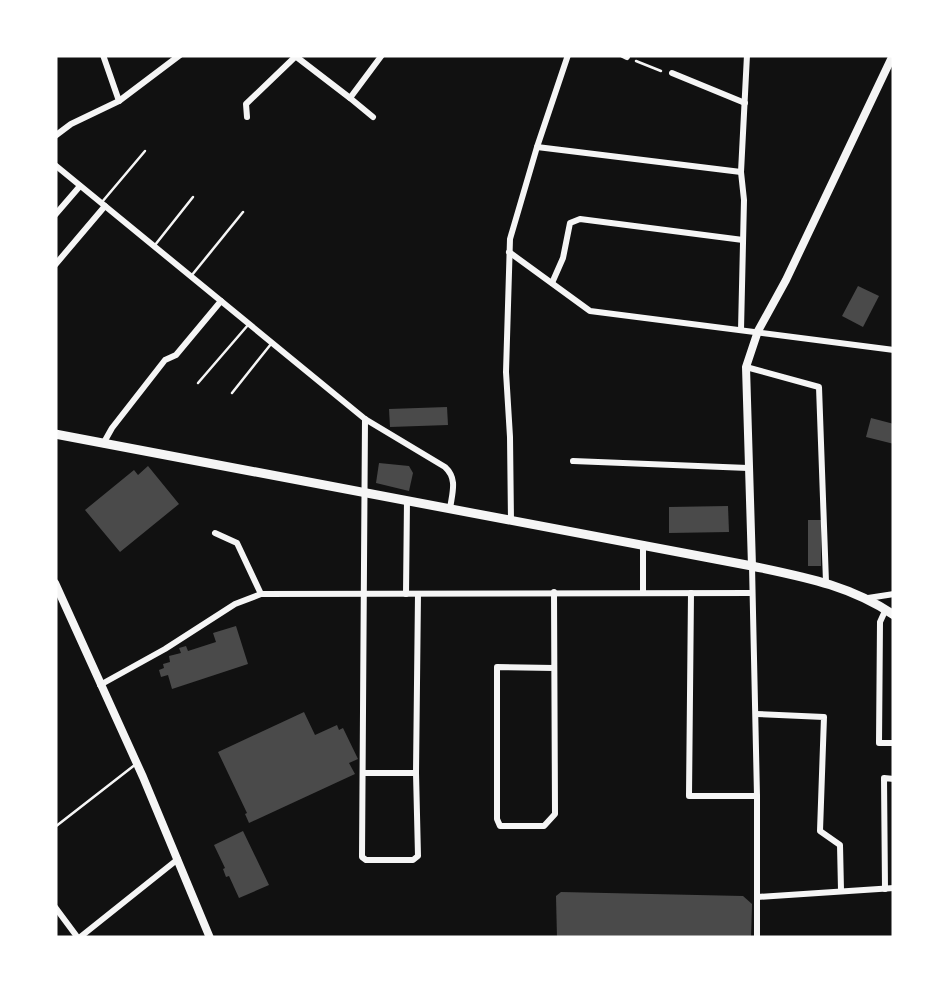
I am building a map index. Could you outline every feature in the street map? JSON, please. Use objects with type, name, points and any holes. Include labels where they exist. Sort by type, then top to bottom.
[{"type":"main road","points":[[55,434],[752,566],[826,582],[867,598],[890,613]]},
{"type":"street","points":[[103,55],[119,101]]},
{"type":"street","points":[[55,136],[119,101],[180,55]]},
{"type":"street","points":[[350,98],[382,55]]},
{"type":"street","points":[[510,521],[508,251],[537,147],[568,57],[558,55]]},
{"type":"street","points":[[741,330],[746,55]]},
{"type":"street","points":[[757,938],[756,714],[746,368],[758,331],[893,55]]},
{"type":"street","points":[[247,117],[246,104],[295,56],[373,118]]},
{"type":"street","points":[[672,72],[744,103]]},
{"type":"street","points":[[537,147],[741,172]]},
{"type":"street","points":[[55,165],[365,418],[452,473],[450,510]]},
{"type":"street","points":[[55,215],[80,186]]},
{"type":"street","points":[[55,265],[103,205]]},
{"type":"street","points":[[552,283],[563,258],[570,223],[580,219],[744,240]]},
{"type":"street","points":[[508,251],[590,312],[894,350]]},
{"type":"street","points":[[103,444],[164,360],[176,355],[221,301]]},
{"type":"street","points":[[746,368],[819,387],[826,582]]},
{"type":"street","points":[[365,418],[362,857],[366,860],[413,860],[418,856],[418,594]]},
{"type":"street","points":[[573,460],[748,468]]},
{"type":"street","points":[[406,594],[407,500]]},
{"type":"street","points":[[216,533],[237,543],[261,594]]},
{"type":"street","points":[[642,592],[644,544]]},
{"type":"street","points":[[55,583],[137,763],[210,938]]},
{"type":"street","points":[[554,592],[555,814],[544,826],[500,826],[497,667],[554,668]]},
{"type":"street","points":[[692,593],[688,796],[757,796]]},
{"type":"street","points":[[100,685],[235,604],[261,594],[752,593]]},
{"type":"street","points":[[867,598],[894,594]]},
{"type":"street","points":[[890,613],[880,622],[879,743],[894,743]]},
{"type":"street","points":[[756,714],[824,717],[820,831],[840,844],[841,890]]},
{"type":"street","points":[[363,773],[416,773]]},
{"type":"street","points":[[757,896],[889,888],[884,778],[894,778]]},
{"type":"street","points":[[55,907],[78,938],[178,859]]},
{"type":"lane","points":[[103,205],[145,150]]},
{"type":"lane","points":[[154,246],[193,197]]},
{"type":"lane","points":[[191,277],[243,212]]},
{"type":"lane","points":[[198,383],[248,323]]},
{"type":"lane","points":[[232,393],[272,342]]},
{"type":"lane","points":[[56,827],[137,763]]},
{"type":"path","points":[[625,56],[664,73],[672,72]]},
{"type":"building","points":[[858,286],[879,296],[863,327],[842,316]]},
{"type":"building","points":[[447,407],[448,425],[390,427],[389,409]]},
{"type":"building","points":[[871,418],[894,424],[894,444],[866,437]]},
{"type":"building","points":[[379,463],[409,466],[413,473],[409,491],[376,483]]},
{"type":"building","points":[[148,466],[179,504],[120,552],[85,510],[134,470],[138,475]]},
{"type":"building","points":[[728,506],[729,532],[669,533],[669,507]]},
{"type":"building","points":[[808,520],[821,520],[821,566],[808,566]]},
{"type":"building","points":[[236,626],[248,664],[172,689],[168,675],[161,677],[159,670],[170,662],[169,656],[181,653],[179,648],[186,646],[188,651],[216,642],[213,633]]},
{"type":"building","points":[[304,712],[315,735],[337,725],[339,730],[343,728],[358,759],[349,763],[355,774],[249,823],[218,752]]},
{"type":"building","points":[[243,831],[269,885],[239,898],[214,845]]},
{"type":"building","points":[[561,892],[743,896],[752,904],[751,938],[557,938],[556,896]]}]
